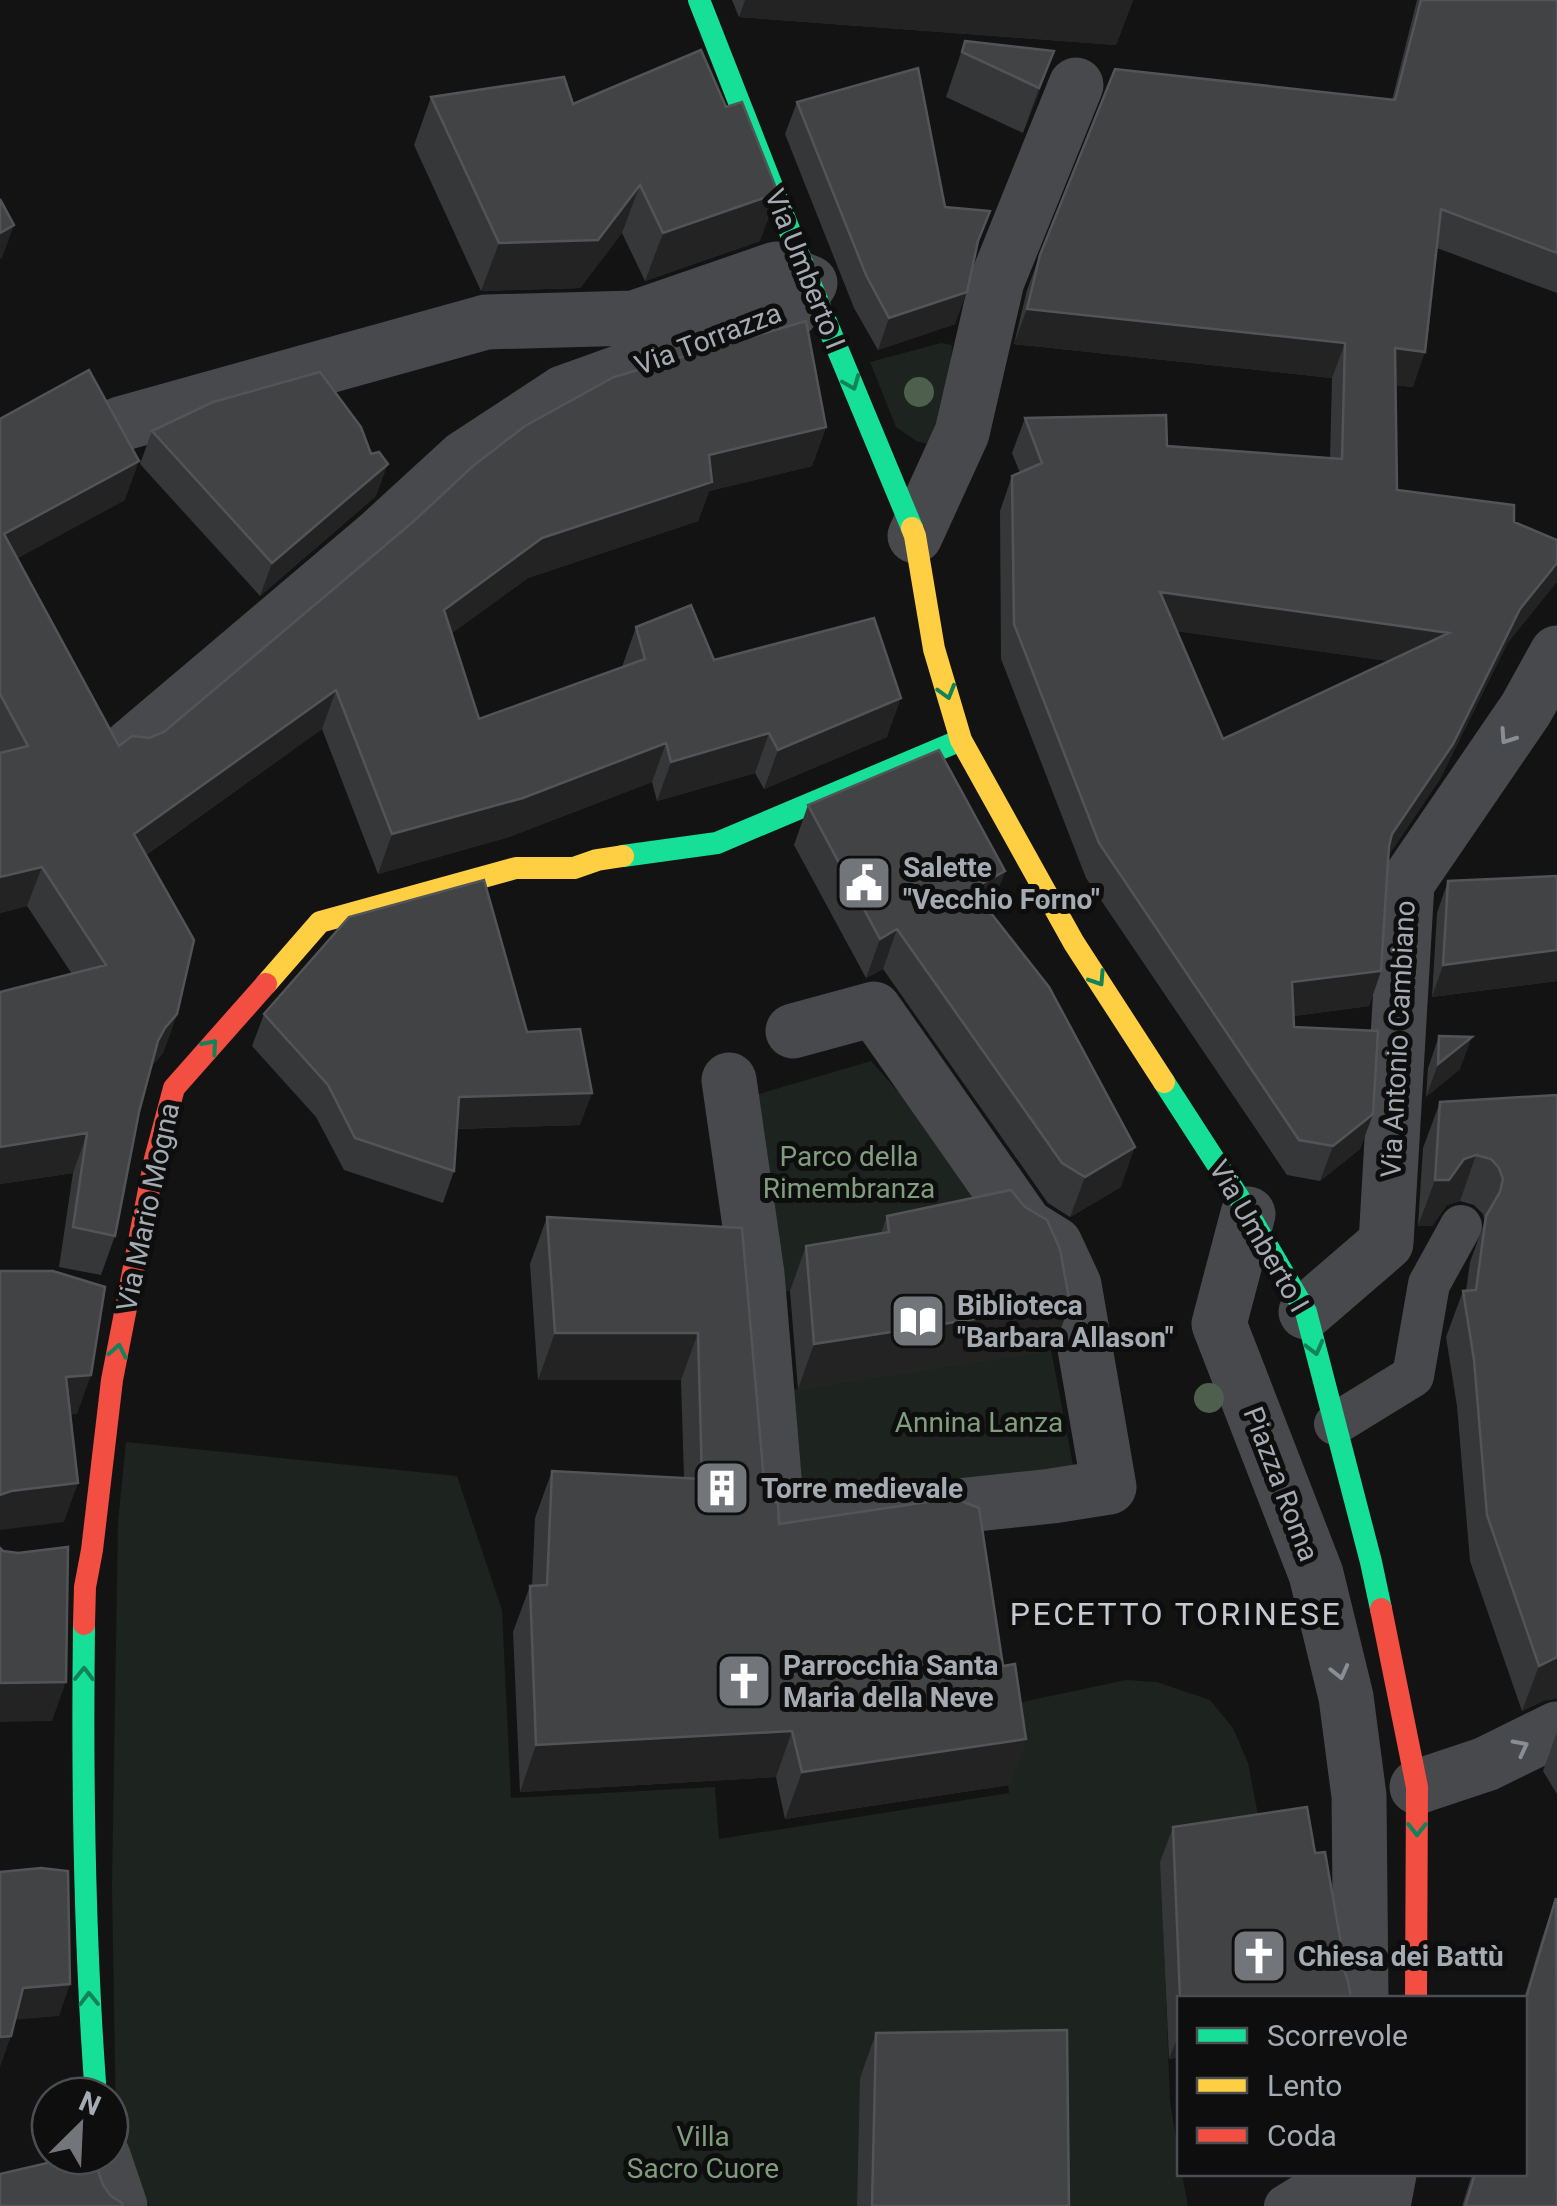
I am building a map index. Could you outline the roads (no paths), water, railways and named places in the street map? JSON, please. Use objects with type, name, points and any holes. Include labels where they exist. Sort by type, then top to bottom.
[{"type":"street","name":"Via Umberto I","points":[[699,0],[914,536],[934,649],[961,740],[1074,942],[1306,1312],[1371,1562],[1418,1787],[1416,1996]]},
{"type":"street","points":[[914,536],[962,432],[997,280],[1076,84]]},
{"type":"street","name":"Via Torrazza","points":[[120,424],[486,322],[634,318],[776,269],[810,283],[791,311],[564,393],[464,458],[379,536],[130,747]]},
{"type":"street","name":"Via Antonio Cambiano","points":[[1306,1312],[1386,1244],[1407,884],[1526,709],[1557,653]]},
{"type":"street","name":"Via Mario Mogna","points":[[94,2076],[83,1720],[85,1587],[112,1380],[155,1160],[174,1088],[320,922],[516,868],[574,868],[596,860],[717,842],[961,740]]},
{"type":"street","points":[[1407,884],[1463,881]]},
{"type":"street","points":[[729,1080],[757,1274],[778,1525],[1109,1487],[1074,1285],[1054,1244],[1026,1226],[874,1009],[792,1031]]},
{"type":"street","name":"Piazza Roma","points":[[1248,1214],[1219,1324],[1316,1574],[1346,1696],[1359,1796],[1361,1996]]},
{"type":"street","points":[[37,1557],[92,1550]]},
{"type":"street","points":[[1418,1787],[1486,1764],[1557,1729]]},
{"type":"street","points":[[110,2176],[120,2206]]},
{"type":"street","points":[[1334,2206],[1338,2176]]},
{"type":"street","points":[[1384,2206],[1389,2176]]},
{"type":"lane","points":[[1335,1424],[1413,1376],[1429,1284],[1461,1226]]},
{"type":"lane","points":[[1285,2206],[1335,2176]]},
{"type":"place","name":"Salette \"Vecchio Forno\"","points":[[864,883]]},
{"type":"place","name":"Biblioteca \"Barbara Allason\"","points":[[918,1321]]},
{"type":"place","name":"Torre medievale","points":[[722,1488]]},
{"type":"place","name":"Parrocchia Santa Maria della Neve","points":[[744,1681]]},
{"type":"place","name":"Chiesa dei Battù","points":[[1259,1956]]},
{"type":"district","name":"PECETTO TORINESE","points":[[1176,1614]]},
{"type":"park label","name":"Parco della Rimembranza","points":[[849,1172]]},
{"type":"park label","name":"Annina Lanza","points":[[979,1422]]},
{"type":"park label","name":"Villa Sacro Cuore","points":[[703,2152]]}]
